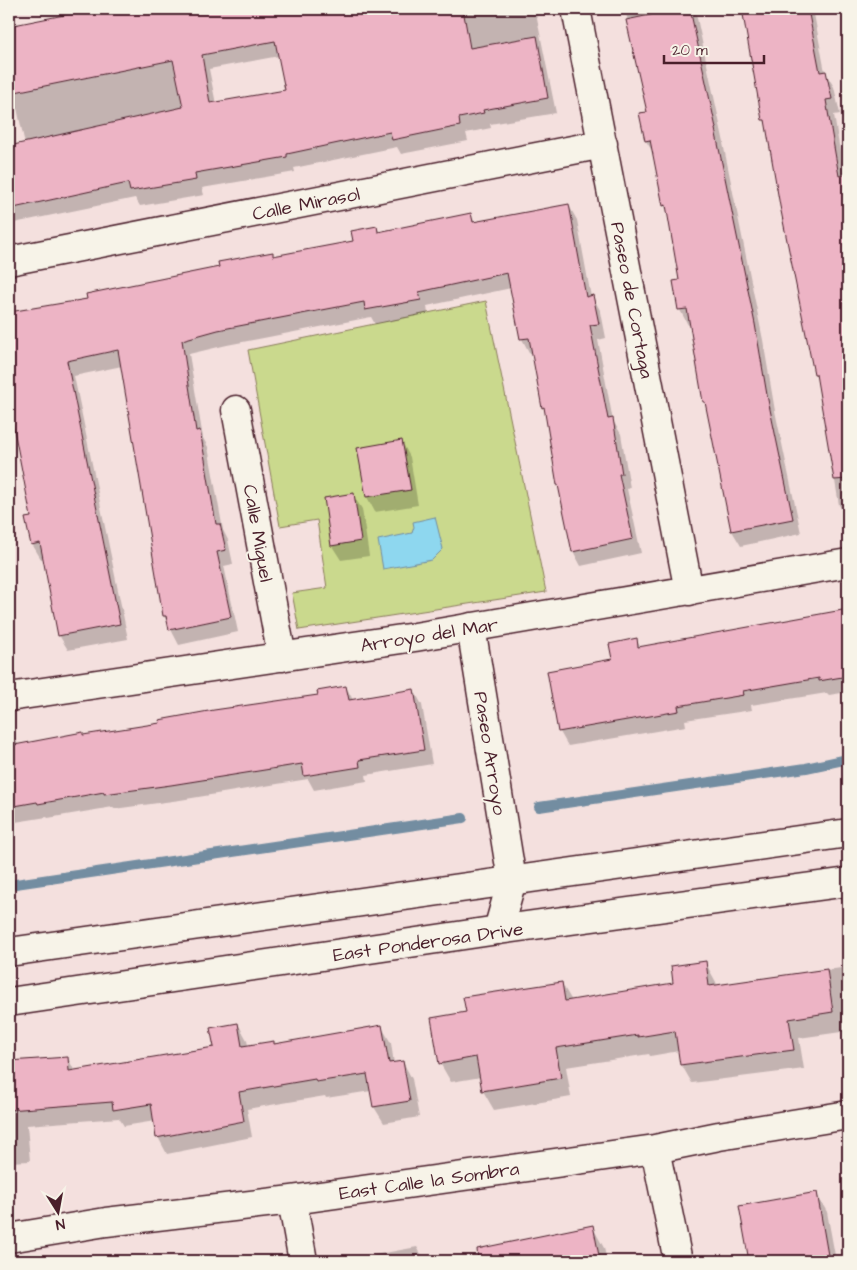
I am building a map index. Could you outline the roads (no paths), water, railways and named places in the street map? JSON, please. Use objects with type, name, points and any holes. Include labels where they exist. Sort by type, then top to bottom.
[{"type":"street","name":"Paseo de Cortaga","points":[[576,9],[689,591]]},
{"type":"street","name":"Calle Mirasol","points":[[9,261],[603,144]]},
{"type":"street","name":"Calle Miguel","points":[[236,410],[282,657]]},
{"type":"street","name":"Arroyo del Mar","points":[[10,692],[282,657],[689,591],[848,562]]},
{"type":"street","name":"Paseo Arroyo","points":[[471,627],[512,880]]},
{"type":"street","points":[[9,952],[848,833]]},
{"type":"street","points":[[498,930],[512,880]]},
{"type":"street","name":"East Ponderosa Drive","points":[[9,1002],[498,930],[848,882]]},
{"type":"street","name":"East Calle la Sombra","points":[[9,1238],[106,1222],[292,1200],[655,1149],[719,1136],[848,1115]]},
{"type":"street","points":[[655,1149],[678,1261]]},
{"type":"street","points":[[292,1200],[303,1261]]},
{"type":"water","points":[[435,517],[443,549],[432,560],[383,569],[378,540],[412,533],[413,522]]},
{"type":"waterway","points":[[539,807],[806,768],[848,759]]},
{"type":"waterway","points":[[9,885],[463,818]]}]
